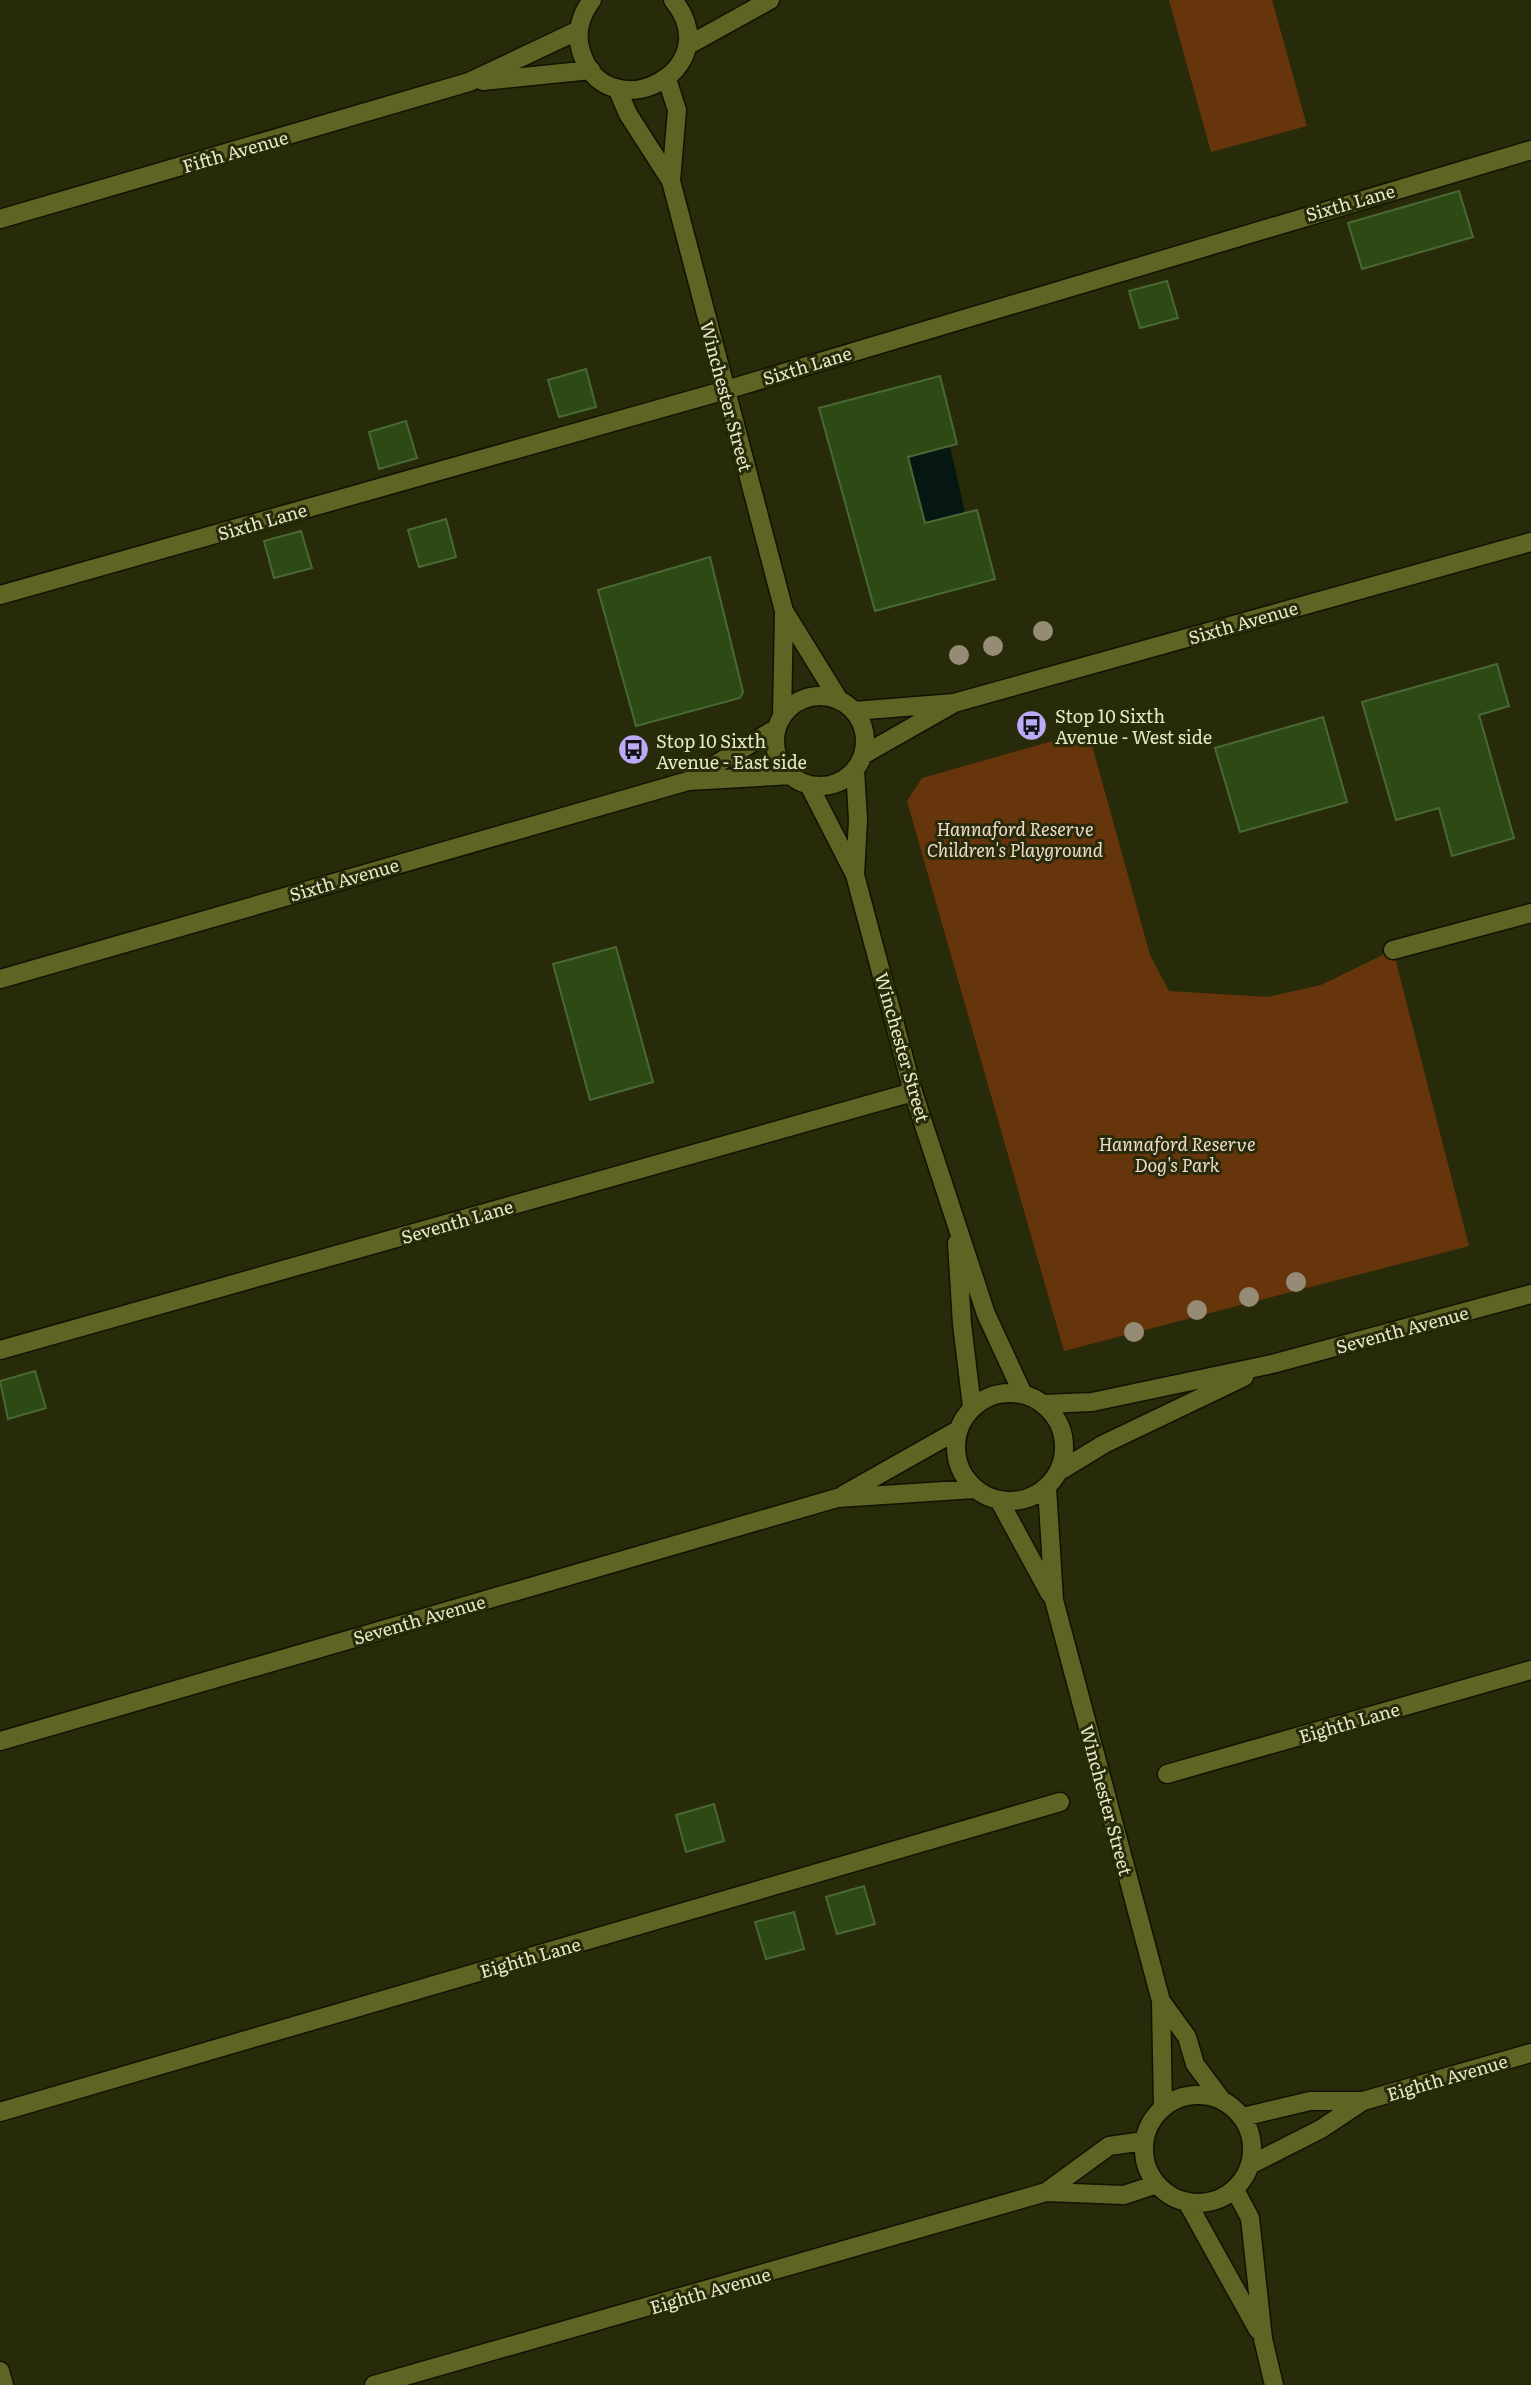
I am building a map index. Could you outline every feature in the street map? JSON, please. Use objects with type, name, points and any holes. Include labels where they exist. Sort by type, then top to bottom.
[{"type":"street","points":[[591,0],[579,30],[583,58],[591,70],[607,84],[617,88],[643,89],[667,79],[683,58],[687,46],[679,0]]},
{"type":"street","points":[[687,46],[770,0]]},
{"type":"street","name":"Fifth Avenue","points":[[0,219],[469,82],[579,30]]},
{"type":"street","name":"Fifth Avenue","points":[[469,82],[591,70]]},
{"type":"street","name":"Winchester Street","points":[[667,79],[677,110],[671,181]]},
{"type":"street","name":"Winchester Street","points":[[617,88],[628,114],[671,181],[784,611],[780,722]]},
{"type":"street","name":"Sixth Lane","points":[[0,594],[726,390],[1531,150]]},
{"type":"street","name":"Sixth Avenue","points":[[854,712],[954,703],[1531,541]]},
{"type":"street","name":"Winchester Street","points":[[784,611],[839,700]]},
{"type":"street","points":[[814,696],[839,700],[854,712],[862,724],[865,740],[859,762],[834,784],[809,785],[792,775],[780,762],[775,746],[780,722],[801,700],[814,696]]},
{"type":"street","name":"Sixth Avenue","points":[[859,762],[954,703]]},
{"type":"street","name":"Sixth Avenue","points":[[688,781],[780,722]]},
{"type":"street","name":"Winchester Street","points":[[855,874],[859,762]]},
{"type":"street","name":"Sixth Avenue","points":[[0,979],[688,781],[792,775]]},
{"type":"street","name":"Winchester Street","points":[[809,785],[855,874],[913,1092],[986,1314],[1023,1394]]},
{"type":"street","points":[[1393,950],[1531,913]]},
{"type":"street","name":"Seventh Lane","points":[[0,1350],[913,1092]]},
{"type":"street","name":"Winchester Street","points":[[956,1218],[961,1324],[972,1408]]},
{"type":"street","name":"Seventh Avenue","points":[[1044,1404],[1092,1402],[1272,1364],[1531,1294]]},
{"type":"street","name":"Seventh Avenue","points":[[1053,1480],[1104,1444],[1272,1364]]},
{"type":"street","points":[[1004,1393],[1023,1394],[1044,1404],[1057,1418],[1063,1436],[1064,1455],[1053,1480],[1033,1497],[1016,1501],[999,1500],[975,1489],[962,1472],[956,1452],[958,1430],[972,1408],[987,1397],[1004,1393]]},
{"type":"street","name":"Seventh Avenue","points":[[837,1498],[958,1430]]},
{"type":"street","name":"Winchester Street","points":[[1053,1480],[1054,1600]]},
{"type":"street","name":"Seventh Avenue","points":[[0,1741],[837,1498],[975,1489]]},
{"type":"street","name":"Winchester Street","points":[[999,1500],[1054,1600],[1161,2001],[1163,2107]]},
{"type":"street","name":"Eighth Lane","points":[[1167,1774],[1531,1670]]},
{"type":"street","name":"Eighth Lane","points":[[0,2112],[1060,1802]]},
{"type":"street","name":"Winchester Street","points":[[1161,2001],[1187,2037],[1195,2064],[1220,2099]]},
{"type":"street","name":"Eighth Avenue","points":[[1243,2117],[1310,2101],[1363,2101],[1531,2053]]},
{"type":"street","points":[[1191,2095],[1220,2099],[1243,2117],[1252,2141],[1250,2165],[1235,2190],[1204,2203],[1187,2202],[1176,2199],[1157,2184],[1148,2171],[1144,2141],[1148,2128],[1163,2107],[1191,2095]]},
{"type":"street","name":"Eighth Avenue","points":[[1250,2165],[1321,2129],[1363,2101]]},
{"type":"street","name":"Eighth Avenue","points":[[1046,2193],[1109,2146],[1144,2141]]},
{"type":"street","name":"Eighth Avenue","points":[[374,2385],[1046,2193],[1124,2195],[1157,2184]]},
{"type":"street","points":[[1235,2190],[1250,2218],[1264,2339],[1275,2385]]},
{"type":"street","points":[[1187,2202],[1264,2339]]},
{"type":"street","points":[[0,2371],[4,2385]]},
{"type":"green space","points":[[1169,0],[1272,0],[1307,126],[1211,152]]},
{"type":"green space","name":"Hannaford Reserve Dog's Park","points":[[1088,731],[1150,955],[1169,991],[1268,997],[1321,985],[1393,950],[1469,1246],[1064,1351],[907,801],[922,778]]},
{"type":"shaded area","points":[[950,446],[965,513],[925,523],[908,457]]},
{"type":"building","points":[[1459,191],[1473,237],[1362,269],[1348,223]]},
{"type":"building","points":[[1167,281],[1178,318],[1140,328],[1129,291]]},
{"type":"building","points":[[586,369],[596,407],[559,417],[548,380]]},
{"type":"building","points":[[940,376],[957,444],[908,457],[925,523],[977,510],[995,579],[875,611],[819,408]]},
{"type":"building","points":[[406,421],[417,458],[379,469],[369,432]]},
{"type":"building","points":[[446,519],[456,557],[419,567],[408,530]]},
{"type":"building","points":[[301,531],[312,568],[274,578],[264,541]]},
{"type":"building","points":[[710,557],[743,692],[740,698],[636,726],[598,590]]},
{"type":"building","points":[[1497,664],[1509,706],[1479,715],[1514,838],[1452,856],[1439,808],[1396,820],[1362,702]]},
{"type":"building","points":[[1323,717],[1347,802],[1240,832],[1215,748]]},
{"type":"building","points":[[616,947],[653,1082],[590,1100],[553,964]]},
{"type":"building","points":[[35,1371],[46,1408],[8,1419],[0,1381]]},
{"type":"building","points":[[714,1804],[724,1841],[686,1852],[676,1815]]},
{"type":"building","points":[[864,1886],[875,1924],[837,1934],[826,1897]]},
{"type":"building","points":[[794,1912],[804,1949],[766,1959],[755,1922]]},
{"type":"place","name":"Stop 10 Sixth Avenue - West side","points":[[1032,725]]},
{"type":"place","name":"Stop 10 Sixth Avenue - East side","points":[[633,750]]},
{"type":"park label","name":"Hannaford Reserve Children's Playground","points":[[1015,838]]}]
